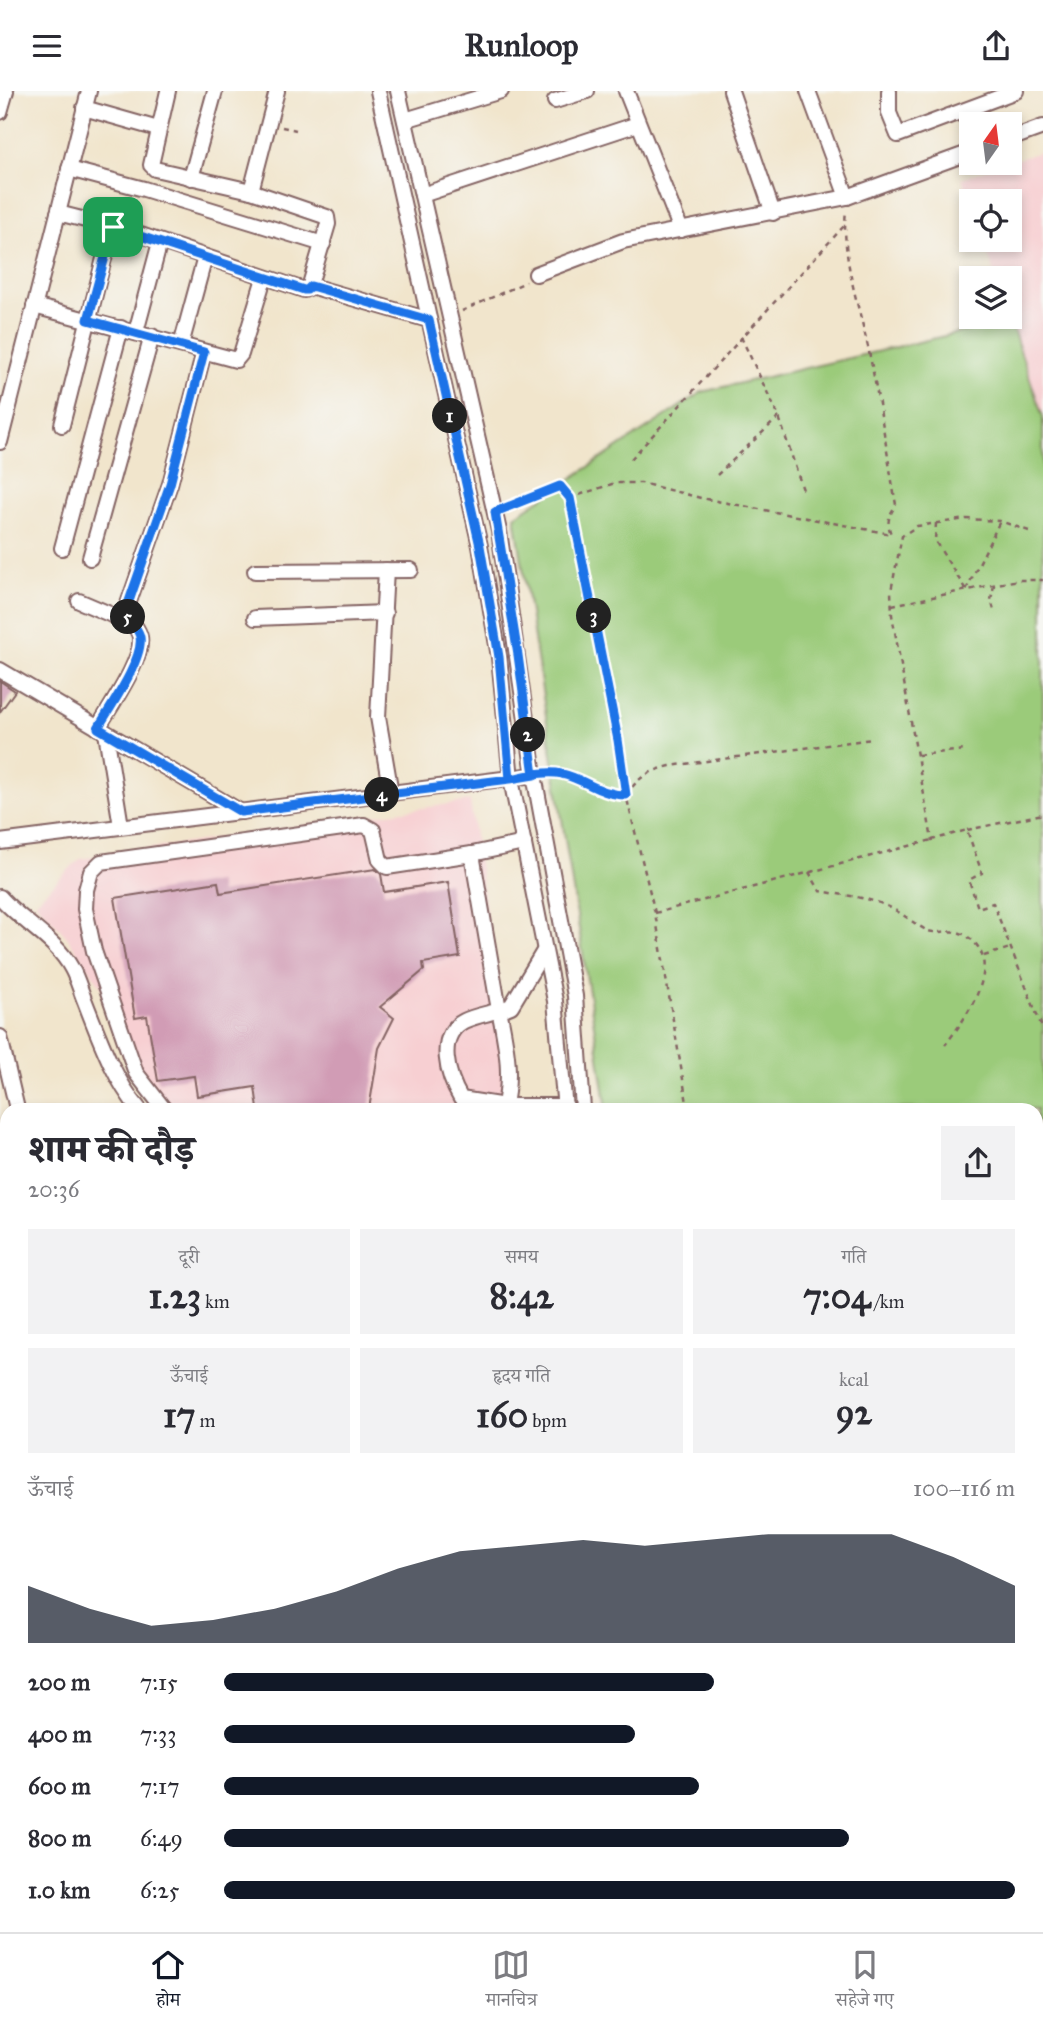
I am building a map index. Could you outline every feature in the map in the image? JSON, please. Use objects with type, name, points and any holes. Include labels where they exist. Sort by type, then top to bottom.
[{"type":"street","points":[[0,112],[6,91]]},
{"type":"street","points":[[0,442],[89,91]]},
{"type":"street","points":[[58,213],[113,227],[304,290],[311,286],[328,224],[327,217],[251,191],[155,169],[151,165],[168,91]]},
{"type":"street","points":[[191,178],[215,91]]},
{"type":"street","points":[[251,191],[277,91]]},
{"type":"street","points":[[378,91],[480,546],[499,657],[510,779],[555,1001],[565,1103]]},
{"type":"street","points":[[398,91],[495,512],[534,775],[575,996],[583,1103]]},
{"type":"street","points":[[405,120],[501,91]]},
{"type":"street","points":[[555,101],[587,91]]},
{"type":"street","points":[[626,91],[681,230]]},
{"type":"street","points":[[731,91],[773,213]]},
{"type":"street","points":[[808,91],[847,197]]},
{"type":"street","points":[[889,91],[889,113],[898,135],[1016,91]]},
{"type":"street","points":[[84,108],[159,129]]},
{"type":"street","points":[[422,195],[638,124]]},
{"type":"street","points":[[1022,135],[1043,127]]},
{"type":"street","points":[[531,278],[623,241],[847,197],[959,156]]},
{"type":"street","points":[[69,169],[323,244]]},
{"type":"street","points":[[62,425],[113,227]]},
{"type":"street","points":[[136,332],[160,242]]},
{"type":"street","points":[[181,345],[205,257]]},
{"type":"street","points":[[34,306],[233,359],[239,358],[264,278]]},
{"type":"street","points":[[311,286],[429,320]]},
{"type":"street","points":[[62,548],[121,328]]},
{"type":"street","points":[[90,558],[152,337]]},
{"type":"street","points":[[121,826],[102,730],[137,656],[140,637],[127,613],[127,607],[170,484],[204,352]]},
{"type":"street","points":[[0,374],[16,378]]},
{"type":"street","points":[[386,570],[378,717],[391,793]]},
{"type":"street","points":[[256,571],[411,570]]},
{"type":"street","points":[[79,601],[133,624]]},
{"type":"street","points":[[255,618],[384,613]]},
{"type":"street","points":[[0,670],[241,812]]},
{"type":"street","points":[[0,842],[534,775]]},
{"type":"street","points":[[159,1103],[136,1073],[94,951],[85,909],[86,890],[91,872],[101,862],[364,825],[373,830],[380,860],[387,867],[472,855],[524,843]]},
{"type":"street","points":[[472,855],[508,1051],[504,1103]]},
{"type":"street","points":[[0,898],[64,956],[74,972],[117,1075],[134,1103]]},
{"type":"street","points":[[480,1103],[461,1099],[450,1075],[446,1048],[449,1038],[464,1021],[511,1006],[544,951]]},
{"type":"street","points":[[0,1037],[16,1103]]},
{"type":"path","points":[[570,498],[615,483],[641,483],[701,498],[891,534],[889,515],[896,505],[868,348],[850,272],[844,226],[631,459]]},
{"type":"path","points":[[450,317],[531,278]]},
{"type":"path","points":[[741,337],[779,417],[804,493]]},
{"type":"path","points":[[717,475],[779,417]]},
{"type":"path","points":[[495,512],[560,486],[570,498],[618,740],[626,795],[655,912],[687,1103]]},
{"type":"path","points":[[932,840],[892,605],[891,591],[902,536],[917,526],[966,519],[1000,521],[1029,531]]},
{"type":"path","points":[[966,590],[1000,521]]},
{"type":"path","points":[[936,523],[935,541],[966,590]]},
{"type":"path","points":[[892,605],[1018,580],[1043,580]]},
{"type":"path","points":[[995,585],[991,600],[995,613]]},
{"type":"path","points":[[626,795],[636,780],[649,771],[670,766],[872,739]]},
{"type":"path","points":[[918,755],[965,750]]},
{"type":"path","points":[[534,775],[562,774],[605,793],[626,795]]},
{"type":"path","points":[[655,912],[967,830],[1043,814]]},
{"type":"path","points":[[967,830],[982,873],[969,880],[978,908],[993,903],[1043,1030]]},
{"type":"path","points":[[810,872],[820,891],[887,905],[929,932],[960,932],[975,942],[984,956],[982,981],[967,1017],[946,1045]]},
{"type":"path","points":[[984,956],[1010,948]]},
{"type":"shaded area","points":[[1043,151],[1043,417],[1013,329],[1022,329],[1022,266],[992,266],[987,252],[1022,252],[1022,189],[966,189],[962,178],[971,175],[1022,175],[1022,158]]},
{"type":"shaded area","points":[[470,801],[512,1090],[509,1103],[164,1103],[128,1062],[114,1005],[66,936],[35,902],[80,859]]},
{"type":"green space","points":[[975,329],[1013,329],[1043,417],[1043,1103],[606,1103],[515,516],[702,392]]},
{"type":"building","points":[[0,681],[15,691],[0,712]]},
{"type":"building","points":[[375,869],[381,874],[384,892],[448,882],[460,957],[423,963],[424,970],[380,1007],[394,1018],[379,1048],[370,1103],[257,1103],[255,1087],[197,1096],[194,1076],[158,1081],[147,1016],[135,1018],[115,898],[218,882],[220,893]]},
{"type":"route","points":[[113,227],[88,320],[204,352],[170,484],[127,607],[128,615],[140,637],[139,650],[98,728],[241,812],[510,779],[551,773],[574,778],[591,788],[613,795],[626,795],[618,740],[570,498],[560,486],[495,512],[534,775],[510,779],[499,657],[480,546],[429,320],[311,286],[304,290],[113,227]]}]
